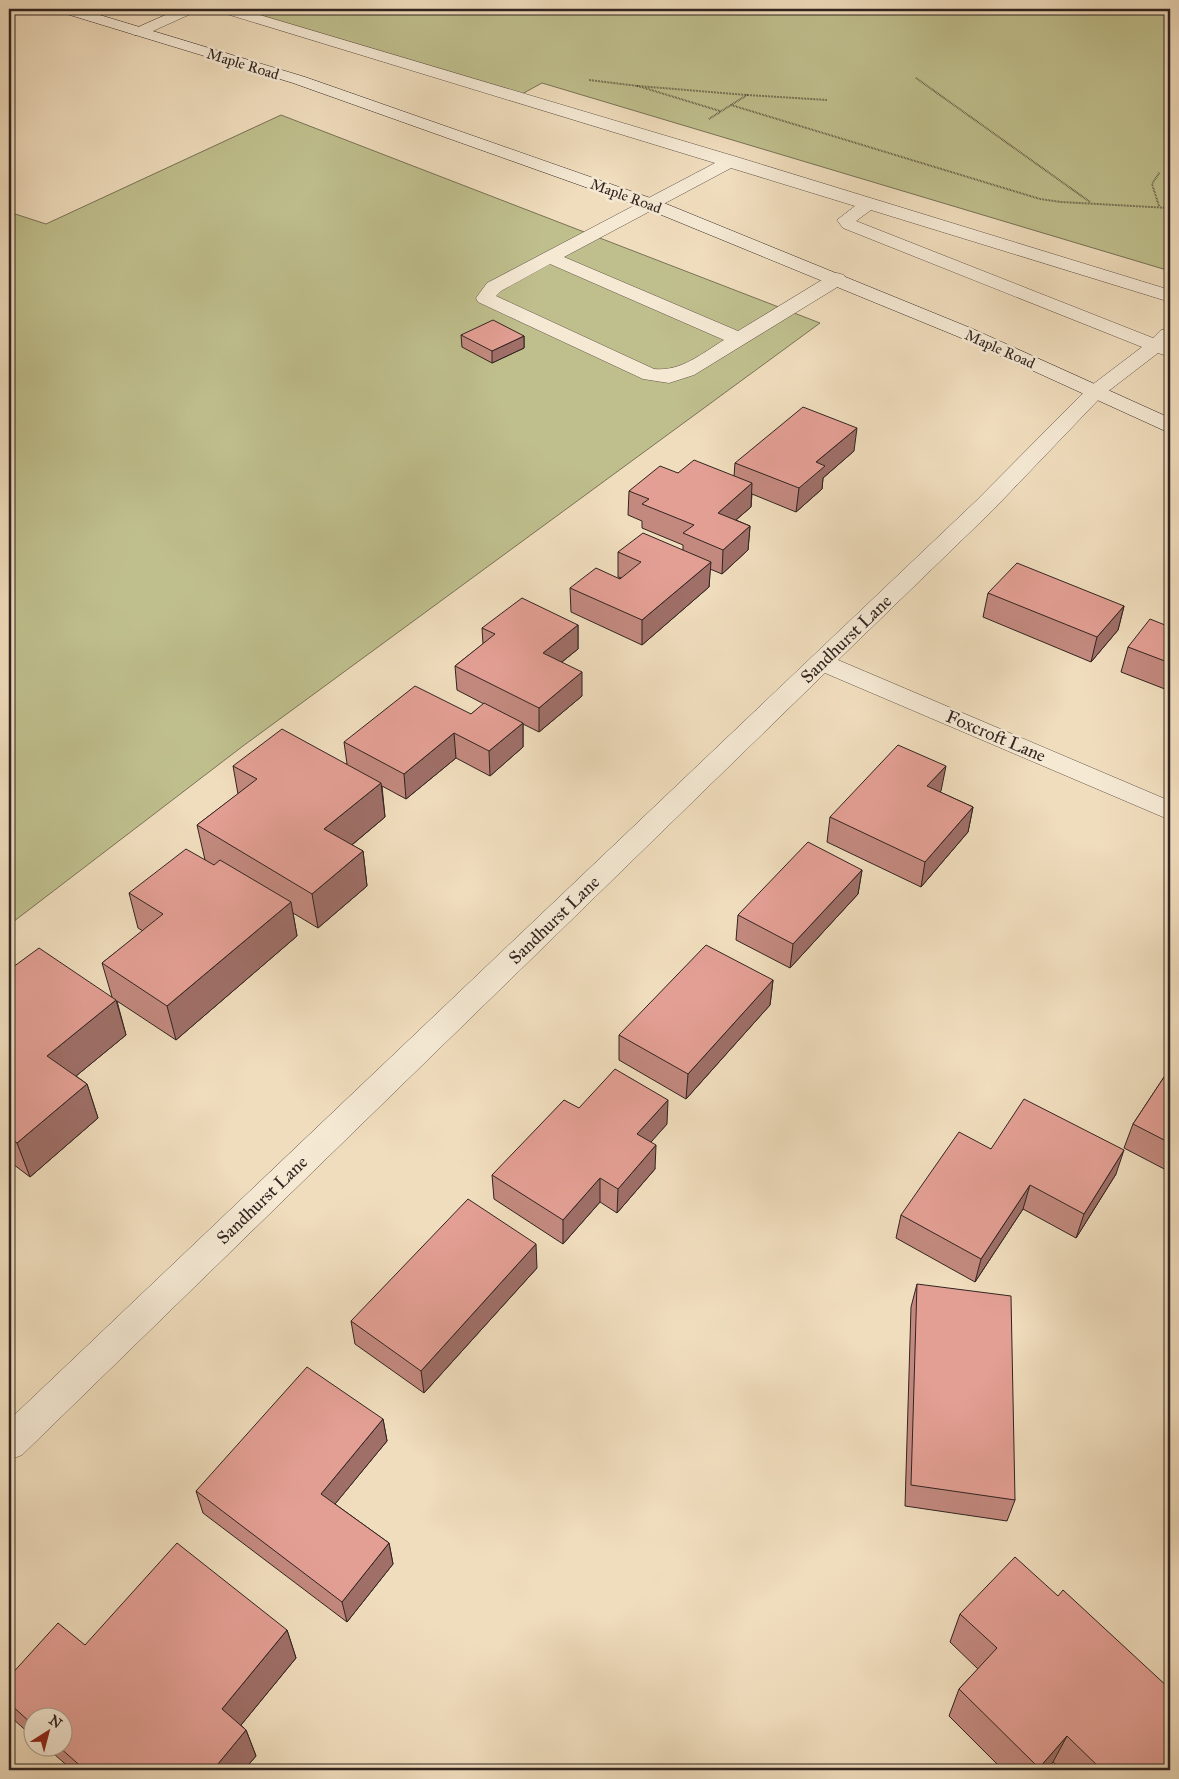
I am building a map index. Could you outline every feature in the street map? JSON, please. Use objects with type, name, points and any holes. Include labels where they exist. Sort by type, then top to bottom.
[{"type":"street","name":"Maple Road","points":[[65,9],[308,84],[652,205],[838,279],[966,334],[1170,426]]},
{"type":"street","points":[[139,32],[190,9]]},
{"type":"street","points":[[225,9],[731,161],[1170,296]]},
{"type":"street","points":[[731,161],[652,205],[548,257],[494,287],[485,298],[650,375],[669,377],[686,371],[838,279]]},
{"type":"street","points":[[868,204],[846,220],[853,227],[1167,344]]},
{"type":"street","points":[[548,257],[739,339]]},
{"type":"street","name":"Sandhurst Lane","points":[[9,1443],[985,505],[1095,392],[1167,344]]},
{"type":"street","name":"Foxcroft Lane","points":[[822,662],[1170,811]]},
{"type":"path","points":[[916,78],[1091,202]]},
{"type":"path","points":[[721,111],[638,86],[827,100]]},
{"type":"path","points":[[670,143],[747,95]]},
{"type":"path","points":[[731,105],[1040,199],[1061,202],[1091,202],[1170,208]]},
{"type":"path","points":[[1159,206],[1152,184],[1160,172]]},
{"type":"green space","points":[[238,9],[1170,9],[1170,271],[542,83],[520,95]]},
{"type":"green space","points":[[281,115],[820,323],[243,746],[9,925],[9,212],[46,224]]},
{"type":"building","points":[[493,320],[524,336],[492,351],[461,335]]},
{"type":"building","points":[[803,407],[857,428],[816,462],[825,466],[799,488],[735,463]]},
{"type":"building","points":[[694,460],[752,483],[718,513],[750,526],[723,550],[683,533],[694,525],[642,504],[649,499],[629,491],[660,466],[678,473]]},
{"type":"building","points":[[643,533],[711,562],[642,620],[570,588],[596,568],[620,579],[641,562],[618,552]]},
{"type":"building","points":[[1017,563],[1124,606],[1097,637],[988,593]]},
{"type":"building","points":[[522,598],[578,625],[543,653],[582,672],[539,708],[455,666],[495,634],[482,628]]},
{"type":"building","points":[[1150,619],[1170,627],[1170,663],[1128,647]]},
{"type":"building","points":[[415,686],[471,714],[484,703],[523,723],[489,751],[454,733],[404,774],[344,742]]},
{"type":"building","points":[[282,729],[381,783],[324,829],[363,851],[312,894],[197,825],[257,779],[233,766]]},
{"type":"building","points":[[898,745],[946,766],[927,786],[973,807],[925,862],[830,817]]},
{"type":"building","points":[[808,842],[862,870],[793,944],[738,915]]},
{"type":"building","points":[[186,849],[214,865],[220,860],[291,902],[167,1006],[102,963],[163,914],[129,893]]},
{"type":"building","points":[[706,945],[773,980],[688,1074],[619,1035]]},
{"type":"building","points":[[39,948],[116,1000],[47,1056],[87,1084],[17,1143],[9,1137],[9,970]]},
{"type":"building","points":[[1170,1068],[1170,1143],[1133,1124]]},
{"type":"building","points":[[615,1069],[668,1100],[637,1134],[656,1145],[618,1189],[600,1178],[563,1220],[492,1175],[564,1100],[579,1108]]},
{"type":"building","points":[[1024,1099],[1124,1150],[1084,1214],[1030,1185],[981,1259],[901,1215],[959,1132],[991,1149]]},
{"type":"building","points":[[468,1199],[536,1244],[421,1371],[351,1321]]},
{"type":"building","points":[[917,1284],[1011,1296],[1015,1500],[911,1485]]},
{"type":"building","points":[[307,1367],[383,1419],[321,1494],[389,1543],[342,1602],[196,1491]]},
{"type":"building","points":[[177,1543],[287,1630],[222,1709],[246,1730],[213,1770],[85,1770],[69,1756],[72,1756],[72,1706],[22,1706],[22,1715],[9,1703],[9,1677],[58,1623],[85,1645]]},
{"type":"building","points":[[1015,1557],[1058,1596],[1063,1590],[1170,1689],[1170,1770],[1102,1770],[1067,1736],[1039,1768],[959,1689],[997,1648],[960,1614]]}]
